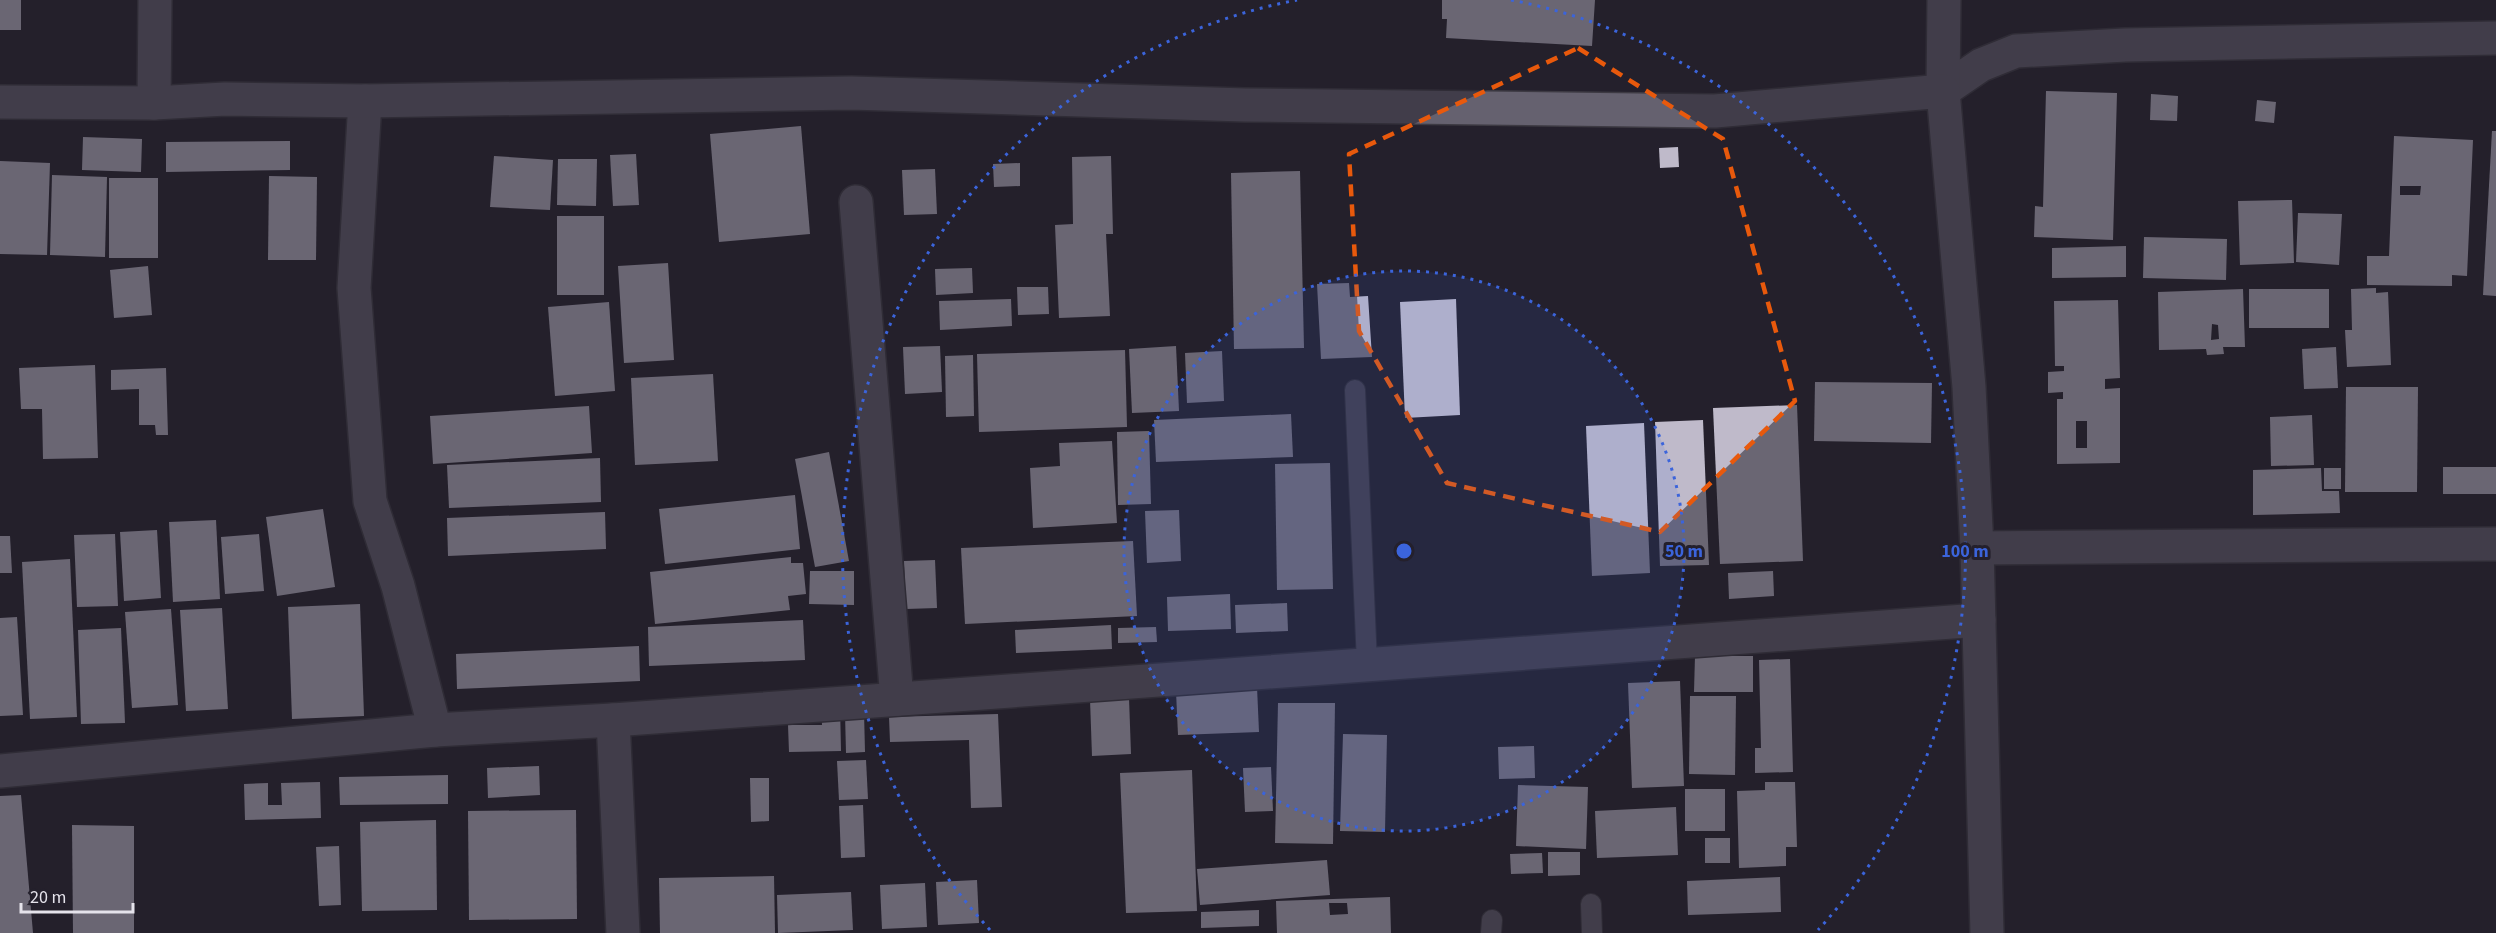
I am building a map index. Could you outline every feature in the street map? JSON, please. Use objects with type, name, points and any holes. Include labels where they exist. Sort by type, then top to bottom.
[{"type":"street","points":[[154,103],[155,0]]},
{"type":"street","points":[[1944,0],[1943,91],[1968,377],[1977,548],[1987,933]]},
{"type":"street","points":[[0,102],[154,103],[225,99],[365,101],[852,93],[1245,105],[1715,111],[1943,91],[1981,65],[2016,51],[2125,45],[2496,38]]},
{"type":"street","points":[[365,101],[354,288],[370,501],[398,586],[435,730]]},
{"type":"street","points":[[856,202],[897,699]]},
{"type":"street","points":[[1977,548],[2496,544]]},
{"type":"street","points":[[0,771],[435,730],[613,720],[1979,620]]},
{"type":"street","points":[[613,720],[622,933]]},
{"type":"lane","points":[[1355,390],[1367,663]]},
{"type":"lane","points":[[1591,904],[1592,933]]},
{"type":"highlighted area","points":[[1578,48],[1723,139],[1795,401],[1660,532],[1447,483],[1359,331],[1349,154]]},
{"type":"building","points":[[0,0],[21,0],[21,30],[0,30]]},
{"type":"building","points":[[1442,0],[1595,0],[1592,46],[1446,38],[1447,19],[1442,19]]},
{"type":"building","points":[[2046,91],[2117,93],[2113,240],[2034,237],[2035,206],[2043,207]]},
{"type":"building","points":[[2151,94],[2178,96],[2177,121],[2150,120]]},
{"type":"building","points":[[2257,100],[2276,102],[2274,123],[2255,121]]},
{"type":"building","points":[[801,126],[810,234],[719,242],[710,134]]},
{"type":"building","points":[[2492,131],[2496,131],[2496,296],[2483,295]]},
{"type":"building","points":[[2394,136],[2473,140],[2467,276],[2452,275],[2452,286],[2367,285],[2367,256],[2389,256]],"holes":[[[2400,186],[2421,186],[2420,195],[2400,195]]]},
{"type":"building","points":[[83,137],[142,139],[141,172],[82,170]]},
{"type":"building","points":[[290,141],[290,170],[166,172],[166,142]]},
{"type":"building","points":[[1678,147],[1679,167],[1660,168],[1659,148]]},
{"type":"building","points":[[636,154],[639,205],[613,206],[610,155]]},
{"type":"building","points":[[494,156],[553,160],[550,210],[490,207]]},
{"type":"building","points":[[1111,156],[1113,234],[1106,234],[1110,316],[1059,318],[1055,225],[1073,224],[1072,157]]},
{"type":"building","points":[[558,159],[597,159],[596,206],[557,205]]},
{"type":"building","points":[[0,161],[50,163],[47,255],[0,254]]},
{"type":"building","points":[[1020,163],[1020,186],[994,187],[993,164]]},
{"type":"building","points":[[935,169],[937,214],[904,215],[902,170]]},
{"type":"building","points":[[1300,171],[1304,348],[1234,349],[1231,173]]},
{"type":"building","points":[[52,175],[107,177],[105,257],[50,255]]},
{"type":"building","points":[[269,176],[317,177],[316,260],[268,260]]},
{"type":"building","points":[[109,178],[158,178],[158,258],[109,258]]},
{"type":"building","points":[[2292,200],[2294,263],[2240,265],[2238,201]]},
{"type":"building","points":[[2298,213],[2342,214],[2339,265],[2296,262]]},
{"type":"building","points":[[557,216],[604,216],[604,295],[557,295]]},
{"type":"building","points":[[2144,237],[2227,239],[2226,280],[2143,278]]},
{"type":"building","points":[[2126,246],[2126,277],[2052,278],[2052,248]]},
{"type":"building","points":[[668,263],[674,360],[624,363],[618,266]]},
{"type":"building","points":[[148,266],[152,315],[114,318],[110,270]]},
{"type":"building","points":[[972,268],[973,293],[936,295],[935,269]]},
{"type":"building","points":[[1349,283],[1350,297],[1368,296],[1372,357],[1321,359],[1317,284]]},
{"type":"building","points":[[1017,287],[1048,287],[1049,314],[1018,315]]},
{"type":"building","points":[[2376,288],[2376,293],[2388,292],[2391,365],[2347,367],[2345,330],[2352,330],[2351,289]]},
{"type":"building","points":[[2243,289],[2245,347],[2223,347],[2224,354],[2207,355],[2206,349],[2159,350],[2158,292]],"holes":[[[2212,324],[2218,325],[2219,339],[2211,340]]]},
{"type":"building","points":[[2249,289],[2329,289],[2329,328],[2249,328]]},
{"type":"building","points":[[1011,299],[1012,326],[940,330],[939,301]]},
{"type":"building","points":[[1456,299],[1460,415],[1405,418],[1400,302]]},
{"type":"building","points":[[2118,300],[2120,378],[2105,379],[2105,389],[2120,388],[2120,463],[2057,464],[2057,399],[2063,399],[2063,392],[2048,393],[2048,372],[2064,371],[2064,366],[2055,366],[2054,301]],"holes":[[[2076,421],[2087,421],[2087,448],[2076,448]]]},
{"type":"building","points":[[609,302],[615,391],[555,396],[548,307]]},
{"type":"building","points":[[940,346],[942,392],[905,394],[903,347]]},
{"type":"building","points":[[1176,346],[1179,411],[1132,413],[1129,349]]},
{"type":"building","points":[[2336,347],[2338,388],[2304,389],[2302,349]]},
{"type":"building","points":[[1125,350],[1127,427],[979,432],[977,354]]},
{"type":"building","points":[[1222,351],[1224,401],[1187,403],[1185,353]]},
{"type":"building","points":[[973,355],[974,416],[946,417],[945,356]]},
{"type":"building","points":[[95,365],[98,458],[43,459],[42,409],[21,409],[19,368]]},
{"type":"building","points":[[166,368],[168,435],[156,435],[155,425],[139,425],[139,389],[111,390],[111,370]]},
{"type":"building","points":[[713,374],[718,461],[635,465],[631,378]]},
{"type":"building","points":[[1815,382],[1932,383],[1931,443],[1814,441]]},
{"type":"building","points":[[2346,387],[2418,387],[2417,492],[2345,492]]},
{"type":"building","points":[[1797,405],[1803,561],[1720,564],[1713,408]]},
{"type":"building","points":[[589,406],[592,453],[433,464],[430,416]]},
{"type":"building","points":[[1291,414],[1293,457],[1156,462],[1154,420]]},
{"type":"building","points":[[2312,415],[2314,465],[2271,466],[2270,417]]},
{"type":"building","points":[[1703,420],[1709,565],[1660,566],[1655,422]]},
{"type":"building","points":[[1644,423],[1650,573],[1592,576],[1586,426]]},
{"type":"building","points":[[1149,431],[1151,504],[1118,505],[1117,432]]},
{"type":"building","points":[[1112,441],[1117,523],[1033,528],[1030,468],[1060,466],[1059,443]]},
{"type":"building","points":[[829,452],[849,561],[815,567],[795,459]]},
{"type":"building","points":[[600,458],[601,502],[449,508],[447,465]]},
{"type":"building","points":[[1330,463],[1333,589],[1277,590],[1275,464]]},
{"type":"building","points":[[2443,467],[2496,467],[2496,494],[2443,494]]},
{"type":"building","points":[[2321,468],[2322,491],[2339,491],[2340,513],[2253,515],[2253,470]]},
{"type":"building","points":[[2324,468],[2341,468],[2341,489],[2324,489]]},
{"type":"building","points":[[795,495],[800,549],[665,564],[659,509]]},
{"type":"building","points":[[323,509],[335,587],[277,596],[266,517]]},
{"type":"building","points":[[1179,510],[1181,561],[1147,563],[1145,511]]},
{"type":"building","points":[[605,512],[606,549],[448,556],[447,518]]},
{"type":"building","points":[[216,520],[220,599],[173,602],[169,522]]},
{"type":"building","points":[[157,530],[161,598],[124,601],[120,532]]},
{"type":"building","points":[[115,534],[118,606],[77,607],[74,535]]},
{"type":"building","points":[[259,534],[264,591],[225,594],[221,537]]},
{"type":"building","points":[[0,536],[10,536],[12,573],[0,573]]},
{"type":"building","points":[[1133,541],[1137,616],[965,624],[961,548]]},
{"type":"building","points":[[791,557],[791,563],[803,563],[806,594],[788,596],[790,610],[655,624],[650,572]]},
{"type":"building","points":[[70,559],[77,717],[30,719],[22,562]]},
{"type":"building","points":[[935,560],[937,608],[906,609],[904,561]]},
{"type":"building","points":[[810,571],[854,571],[854,605],[809,604]]},
{"type":"building","points":[[1773,571],[1774,596],[1729,599],[1728,573]]},
{"type":"building","points":[[1230,594],[1231,629],[1168,631],[1167,597]]},
{"type":"building","points":[[1287,603],[1288,631],[1236,633],[1235,605]]},
{"type":"building","points":[[360,604],[364,716],[292,719],[288,607]]},
{"type":"building","points":[[222,608],[228,709],[186,711],[180,610]]},
{"type":"building","points":[[171,609],[178,705],[132,708],[125,612]]},
{"type":"building","points":[[17,617],[23,715],[0,716],[0,618]]},
{"type":"building","points":[[803,620],[805,660],[649,666],[648,627]]},
{"type":"building","points":[[1111,625],[1112,649],[1016,653],[1015,630]]},
{"type":"building","points":[[1156,627],[1157,642],[1118,643],[1118,628]]},
{"type":"building","points":[[121,628],[125,723],[81,724],[78,630]]},
{"type":"building","points":[[639,646],[640,681],[457,689],[456,654]]},
{"type":"building","points":[[1695,656],[1753,656],[1753,692],[1694,692]]},
{"type":"building","points":[[1790,659],[1793,772],[1755,773],[1755,748],[1761,748],[1759,660]]},
{"type":"building","points":[[1680,681],[1684,786],[1632,788],[1628,683]]},
{"type":"building","points":[[1257,687],[1259,732],[1178,735],[1176,691]]},
{"type":"building","points":[[1690,696],[1736,696],[1735,775],[1689,774]]},
{"type":"building","points":[[1129,698],[1131,754],[1092,756],[1090,699]]},
{"type":"building","points":[[1278,703],[1335,703],[1333,844],[1275,843]]},
{"type":"building","points":[[821,705],[840,705],[841,751],[789,752],[788,725],[822,725]]},
{"type":"building","points":[[864,712],[865,752],[846,753],[845,713]]},
{"type":"building","points":[[998,714],[1002,807],[971,808],[969,740],[890,742],[889,717]]},
{"type":"building","points":[[1343,734],[1387,735],[1385,832],[1340,831]]},
{"type":"building","points":[[1534,746],[1535,778],[1499,779],[1498,747]]},
{"type":"building","points":[[866,760],[868,799],[839,800],[837,761]]},
{"type":"building","points":[[539,766],[540,795],[488,798],[487,768]]},
{"type":"building","points":[[1271,767],[1273,811],[1245,812],[1243,768]]},
{"type":"building","points":[[1192,770],[1197,911],[1126,913],[1120,773]]},
{"type":"building","points":[[448,775],[448,804],[340,805],[339,777]]},
{"type":"building","points":[[750,778],[769,778],[769,821],[751,822]]},
{"type":"building","points":[[320,782],[321,818],[245,820],[244,784],[268,783],[268,805],[282,805],[281,783]]},
{"type":"building","points":[[1765,782],[1795,782],[1797,847],[1786,847],[1786,866],[1739,868],[1737,791],[1765,790]]},
{"type":"building","points":[[1518,785],[1588,787],[1586,849],[1516,846]]},
{"type":"building","points":[[1685,789],[1725,789],[1725,831],[1685,831]]},
{"type":"building","points":[[21,795],[33,933],[0,933],[0,796]]},
{"type":"building","points":[[863,805],[865,857],[841,858],[839,806]]},
{"type":"building","points":[[1676,807],[1678,855],[1597,858],[1595,811]]},
{"type":"building","points":[[576,810],[577,919],[469,920],[468,811]]},
{"type":"building","points":[[436,820],[437,910],[362,911],[360,822]]},
{"type":"building","points":[[72,825],[134,826],[134,933],[73,933]]},
{"type":"building","points":[[1705,838],[1730,838],[1730,863],[1705,863]]},
{"type":"building","points":[[339,846],[341,905],[319,906],[316,847]]},
{"type":"building","points":[[1548,852],[1580,852],[1580,875],[1548,876]]},
{"type":"building","points":[[1542,853],[1543,873],[1511,874],[1510,854]]},
{"type":"building","points":[[1327,860],[1330,895],[1200,905],[1197,869]]},
{"type":"building","points":[[774,876],[775,933],[660,933],[659,878]]},
{"type":"building","points":[[1780,877],[1781,912],[1688,915],[1687,881]]},
{"type":"building","points":[[977,880],[979,923],[938,925],[936,882]]},
{"type":"building","points":[[925,883],[927,927],[882,929],[880,885]]},
{"type":"building","points":[[851,892],[853,930],[778,933],[777,895]]},
{"type":"building","points":[[1390,897],[1391,933],[1277,933],[1276,901]],"holes":[[[1329,903],[1347,903],[1348,914],[1330,915]]]},
{"type":"building","points":[[1259,910],[1259,926],[1201,928],[1201,912]]}]
